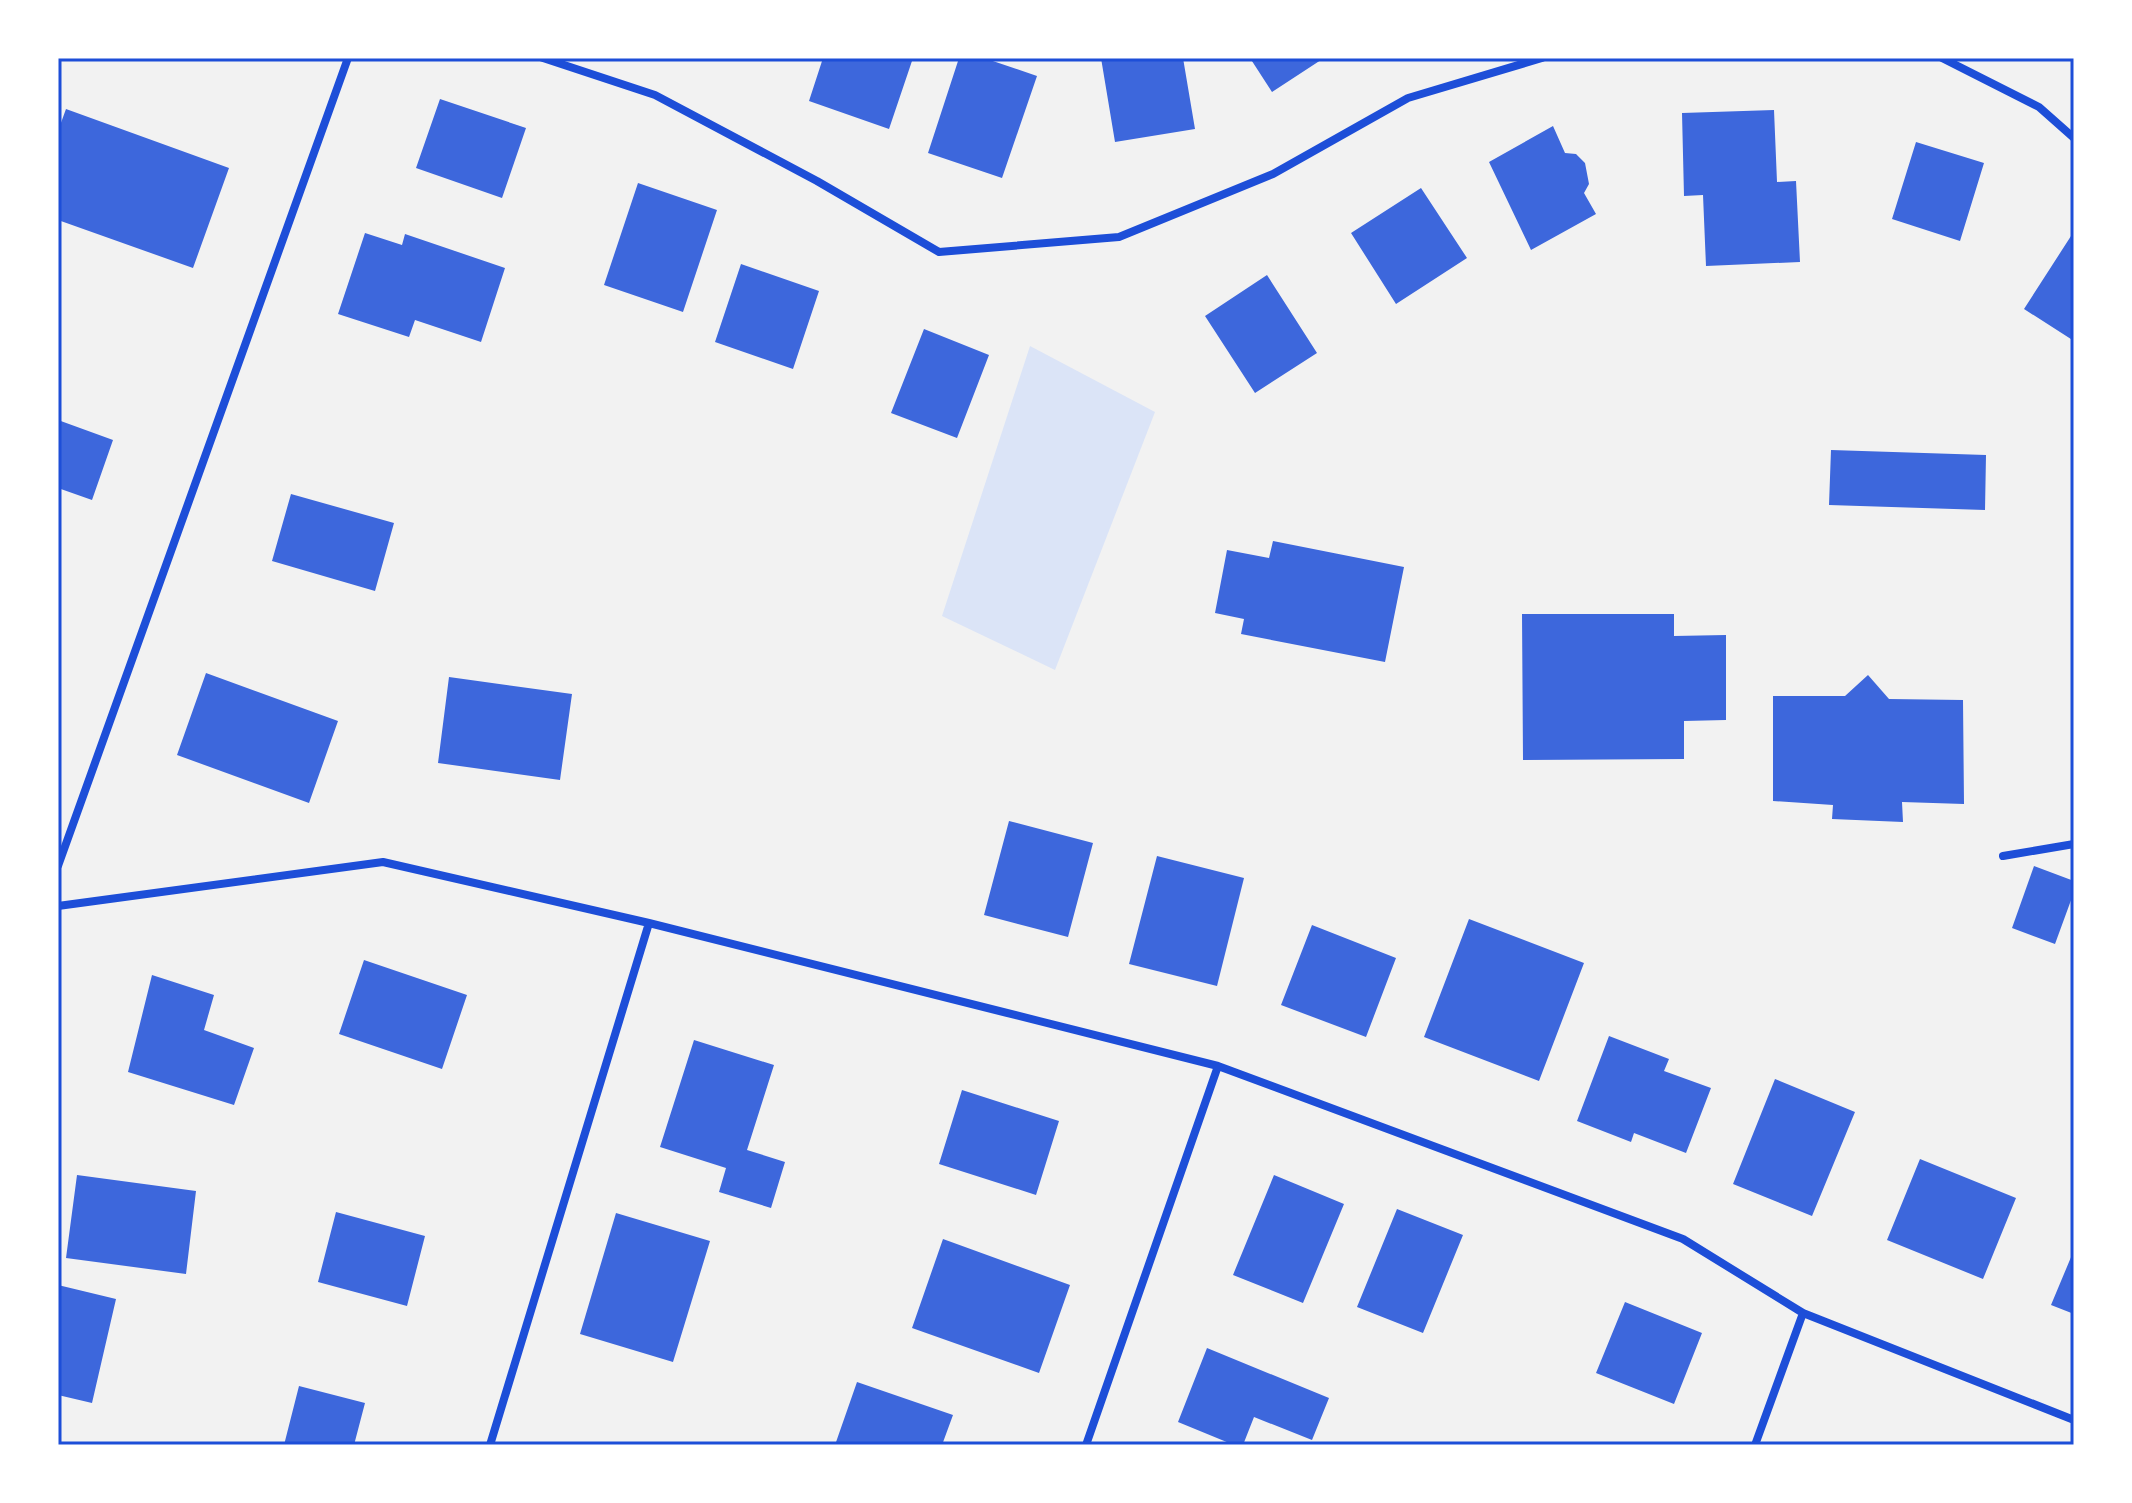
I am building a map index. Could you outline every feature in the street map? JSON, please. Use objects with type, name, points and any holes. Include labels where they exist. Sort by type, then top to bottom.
[{"type":"street","points":[[58,866],[348,58]]},
{"type":"street","points":[[543,58],[655,95],[817,181],[939,252],[1119,237],[1273,174],[1408,98],[1542,58]]},
{"type":"street","points":[[1942,58],[2039,107],[2074,138]]},
{"type":"street","points":[[2003,856],[2074,844]]},
{"type":"street","points":[[58,906],[383,862],[649,923],[1218,1066],[1683,1239],[1803,1313],[2074,1420]]},
{"type":"street","points":[[490,1445],[649,923]]},
{"type":"street","points":[[1086,1445],[1218,1066]]},
{"type":"street","points":[[1755,1445],[1803,1313]]},
{"type":"shaded area","points":[[1030,346],[1155,412],[1055,670],[942,616]]},
{"type":"building","points":[[823,58],[913,58],[889,129],[809,101]]},
{"type":"building","points":[[959,58],[984,58],[1037,76],[1002,178],[928,153]]},
{"type":"building","points":[[1101,58],[1183,58],[1195,129],[1115,142]]},
{"type":"building","points":[[1250,58],[1324,58],[1272,92]]},
{"type":"building","points":[[440,99],[526,128],[502,198],[416,168]]},
{"type":"building","points":[[66,109],[229,168],[193,268],[58,220],[58,131]]},
{"type":"building","points":[[1774,110],[1777,182],[1796,181],[1800,262],[1706,266],[1703,195],[1684,196],[1682,113]]},
{"type":"building","points":[[1553,126],[1565,153],[1576,154],[1585,163],[1589,184],[1584,193],[1596,214],[1531,250],[1489,162]]},
{"type":"building","points":[[1916,142],[1984,163],[1960,241],[1892,219]]},
{"type":"building","points":[[638,183],[717,210],[683,312],[604,285]]},
{"type":"building","points":[[1421,188],[1467,258],[1396,304],[1351,233]]},
{"type":"building","points":[[365,233],[402,245],[405,234],[505,268],[481,342],[415,320],[409,337],[338,314]]},
{"type":"building","points":[[2071,236],[2074,238],[2074,341],[2024,309]]},
{"type":"building","points":[[741,264],[819,291],[793,369],[715,342]]},
{"type":"building","points":[[1267,275],[1317,353],[1255,393],[1205,316]]},
{"type":"building","points":[[924,329],[989,355],[957,438],[891,413]]},
{"type":"building","points":[[58,420],[113,440],[92,500],[58,488]]},
{"type":"building","points":[[1831,450],[1986,455],[1985,510],[1829,505]]},
{"type":"building","points":[[291,494],[394,523],[375,591],[272,561]]},
{"type":"building","points":[[1273,541],[1404,567],[1385,662],[1241,634],[1244,619],[1215,613],[1227,550],[1269,558]]},
{"type":"building","points":[[1522,614],[1674,614],[1674,636],[1726,635],[1726,720],[1684,721],[1684,759],[1523,760]]},
{"type":"building","points":[[206,673],[338,721],[309,803],[177,755]]},
{"type":"building","points":[[1868,675],[1889,699],[1963,700],[1964,804],[1902,802],[1903,822],[1832,819],[1833,805],[1773,801],[1773,696],[1845,696]]},
{"type":"building","points":[[449,677],[572,694],[560,780],[438,763]]},
{"type":"building","points":[[1009,821],[1093,843],[1068,937],[984,915]]},
{"type":"building","points":[[1157,856],[1244,878],[1217,986],[1129,964]]},
{"type":"building","points":[[2034,866],[2074,881],[2074,892],[2055,944],[2012,928]]},
{"type":"building","points":[[1469,919],[1584,963],[1539,1081],[1424,1037]]},
{"type":"building","points":[[1312,925],[1396,958],[1366,1037],[1281,1005]]},
{"type":"building","points":[[364,960],[467,995],[442,1069],[339,1034]]},
{"type":"building","points":[[152,975],[214,995],[204,1030],[254,1048],[234,1105],[128,1072]]},
{"type":"building","points":[[1609,1036],[1669,1059],[1664,1071],[1711,1088],[1686,1153],[1634,1133],[1631,1142],[1577,1121]]},
{"type":"building","points":[[694,1040],[774,1065],[747,1150],[785,1162],[771,1208],[719,1192],[726,1168],[660,1147]]},
{"type":"building","points":[[1775,1079],[1855,1112],[1812,1216],[1733,1184]]},
{"type":"building","points":[[962,1090],[1059,1121],[1036,1195],[939,1164]]},
{"type":"building","points":[[1920,1159],[2016,1198],[1983,1279],[1887,1240]]},
{"type":"building","points":[[77,1175],[196,1191],[186,1274],[66,1258]]},
{"type":"building","points":[[1274,1175],[1344,1204],[1303,1303],[1233,1275]]},
{"type":"building","points":[[1397,1209],[1463,1235],[1423,1333],[1357,1307]]},
{"type":"building","points":[[336,1212],[425,1236],[407,1306],[318,1282]]},
{"type":"building","points":[[616,1213],[710,1241],[673,1362],[580,1334]]},
{"type":"building","points":[[943,1239],[1070,1285],[1039,1373],[912,1328]]},
{"type":"building","points":[[2074,1250],[2074,1314],[2051,1305]]},
{"type":"building","points":[[58,1285],[116,1299],[92,1403],[58,1395]]},
{"type":"building","points":[[1625,1302],[1702,1333],[1674,1404],[1596,1373]]},
{"type":"building","points":[[1207,1348],[1329,1398],[1312,1440],[1254,1417],[1243,1445],[1234,1445],[1178,1422]]},
{"type":"building","points":[[857,1382],[953,1415],[942,1445],[835,1445]]},
{"type":"building","points":[[299,1386],[365,1403],[354,1445],[284,1445]]}]
